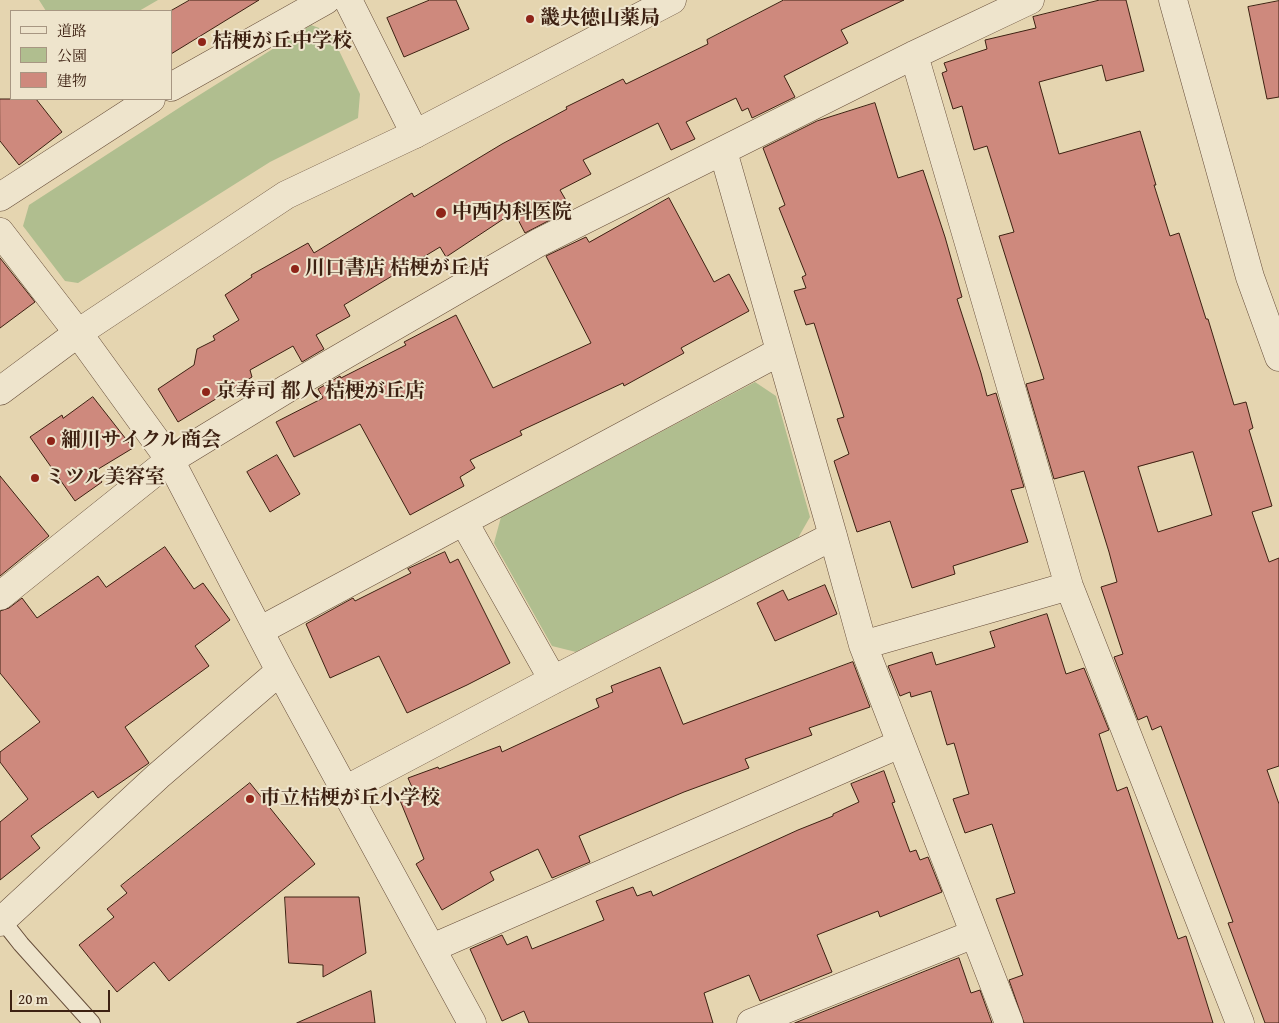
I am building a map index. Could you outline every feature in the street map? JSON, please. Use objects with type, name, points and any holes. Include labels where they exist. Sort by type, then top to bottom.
[{"type":"street","points":[[172,86],[326,0]]},
{"type":"street","points":[[348,0],[415,134]]},
{"type":"street","points":[[0,391],[78,333],[286,195],[415,134],[672,0]]},
{"type":"street","points":[[0,596],[170,460],[288,388],[538,243],[914,55],[1030,0]]},
{"type":"street","points":[[1173,0],[1250,277],[1279,358]]},
{"type":"street","points":[[914,55],[1068,586],[1240,1023]]},
{"type":"street","points":[[0,197],[149,100]]},
{"type":"street","points":[[723,151],[779,352],[834,536],[863,645],[1009,1023]]},
{"type":"street","points":[[0,232],[78,333],[170,460],[280,671],[472,1023]]},
{"type":"street","points":[[260,631],[779,352]]},
{"type":"street","points":[[464,522],[553,680]]},
{"type":"street","points":[[345,790],[553,680],[834,536]]},
{"type":"street","points":[[863,645],[1068,586]]},
{"type":"street","points":[[1,921],[158,776],[280,671]]},
{"type":"street","points":[[432,948],[900,744]]},
{"type":"street","points":[[751,1023],[974,934]]},
{"type":"lane","points":[[1,921],[92,1023]]},
{"type":"green space","points":[[39,0],[158,0],[141,10],[45,10]]},
{"type":"green space","points":[[311,25],[330,32],[360,94],[358,118],[270,162],[78,283],[65,281],[23,226],[29,205]]},
{"type":"green space","points":[[755,382],[776,396],[810,517],[798,538],[576,652],[552,646],[494,543],[501,517]]},
{"type":"building","points":[[190,0],[259,0],[172,53],[172,10]]},
{"type":"building","points":[[430,0],[456,0],[469,29],[404,57],[387,18]]},
{"type":"building","points":[[784,0],[904,0],[841,30],[848,43],[784,76],[795,97],[752,118],[748,108],[742,111],[736,98],[686,122],[695,139],[671,150],[658,123],[583,160],[591,174],[560,190],[571,209],[525,233],[514,212],[446,257],[440,247],[344,305],[350,316],[316,335],[324,349],[302,362],[293,346],[250,370],[252,377],[178,422],[158,389],[194,365],[197,349],[215,340],[213,336],[239,320],[225,295],[252,277],[251,275],[308,243],[314,253],[412,193],[414,197],[502,144],[567,109],[566,107],[623,79],[626,84],[708,44],[707,40]]},
{"type":"building","points":[[1100,0],[1126,0],[1144,71],[1106,81],[1102,65],[1039,82],[1059,154],[1140,131],[1170,236],[1179,233],[1234,405],[1246,402],[1253,428],[1249,430],[1272,506],[1252,512],[1269,562],[1279,558],[1279,766],[1267,770],[1279,804],[1279,1023],[1265,1023],[1228,923],[1233,922],[1161,726],[1152,730],[1147,716],[1138,720],[1114,657],[1123,654],[1101,587],[1117,582],[1109,552],[1084,471],[1054,479],[1026,384],[1044,379],[999,236],[1014,232],[987,146],[974,150],[962,106],[953,109],[942,73],[947,71],[944,63],[987,49],[985,40],[1036,28],[1033,17]],"holes":[[[1193,452],[1212,515],[1158,532],[1138,467]]]},
{"type":"building","points":[[1279,1],[1279,97],[1267,99],[1248,7]]},
{"type":"building","points":[[0,99],[37,100],[62,132],[19,165],[0,141]]},
{"type":"building","points":[[875,103],[898,178],[923,170],[962,297],[957,299],[987,396],[996,393],[1024,487],[1011,490],[1028,542],[953,566],[955,574],[912,588],[890,521],[857,532],[834,461],[849,454],[837,419],[844,417],[814,323],[806,325],[794,291],[806,288],[802,277],[806,275],[779,208],[785,205],[763,148],[817,121]]},
{"type":"building","points":[[669,198],[714,282],[729,274],[749,311],[681,348],[684,353],[624,386],[623,383],[520,431],[522,435],[470,460],[475,468],[460,477],[464,486],[410,515],[360,424],[294,457],[276,422],[323,398],[318,389],[340,376],[341,378],[406,345],[404,342],[456,315],[493,388],[591,343],[546,256],[586,237],[589,242]]},
{"type":"building","points":[[0,258],[35,302],[0,328]]},
{"type":"building","points":[[93,397],[133,448],[95,471],[102,482],[75,501],[30,437],[62,415],[63,418]]},
{"type":"building","points":[[277,455],[300,494],[270,512],[247,472]]},
{"type":"building","points":[[0,476],[49,536],[0,576]]},
{"type":"building","points":[[165,547],[194,589],[203,583],[230,620],[195,646],[209,666],[125,727],[149,763],[98,798],[93,791],[31,836],[40,848],[0,880],[0,822],[28,799],[0,762],[0,752],[40,722],[0,673],[0,611],[9,608],[22,598],[37,618],[98,576],[106,587]]},
{"type":"building","points":[[445,552],[450,563],[458,559],[510,663],[407,713],[379,656],[330,678],[306,624],[353,598],[355,601],[411,573],[408,569]]},
{"type":"building","points":[[825,585],[837,614],[775,641],[757,603],[783,590],[788,600]]},
{"type":"building","points":[[1047,614],[1066,674],[1084,668],[1109,730],[1099,734],[1117,791],[1127,787],[1178,939],[1186,936],[1213,1023],[1024,1023],[1009,980],[1023,975],[996,899],[1015,893],[992,824],[965,833],[953,799],[969,794],[954,743],[947,745],[931,691],[911,697],[910,692],[900,696],[888,666],[932,652],[936,665],[995,647],[990,632]]},
{"type":"building","points":[[853,662],[870,707],[809,728],[812,735],[745,759],[749,768],[684,792],[579,836],[590,862],[552,878],[538,849],[490,872],[494,880],[442,910],[416,864],[424,859],[399,798],[414,792],[408,778],[438,767],[439,769],[500,746],[502,752],[599,707],[596,699],[613,692],[611,686],[660,667],[683,724]]},
{"type":"building","points":[[884,771],[895,802],[892,803],[910,852],[916,850],[920,860],[928,857],[942,892],[880,917],[878,911],[817,935],[832,972],[760,1001],[749,975],[704,993],[713,1023],[529,1023],[524,1011],[502,1021],[470,949],[502,935],[507,945],[527,936],[532,949],[604,920],[596,901],[633,887],[637,896],[651,891],[653,896],[833,816],[833,814],[859,802],[851,784]]},
{"type":"building","points":[[250,783],[315,864],[169,981],[154,962],[117,992],[79,945],[114,917],[107,909],[127,893],[121,886]]},
{"type":"building","points":[[285,897],[359,897],[366,953],[323,977],[323,965],[289,963]]},
{"type":"building","points":[[959,958],[971,993],[980,990],[992,1023],[795,1023]]},
{"type":"building","points":[[371,991],[375,1023],[297,1023]]},
{"type":"place","name":"畿央徳山薬局","points":[[530,19]]},
{"type":"place","name":"桔梗が丘中学校","points":[[202,42]]},
{"type":"place","name":"中西内科医院","points":[[441,213]]},
{"type":"place","name":"川口書店 桔梗が丘店","points":[[295,269]]},
{"type":"place","name":"京寿司 都人 桔梗が丘店","points":[[206,392]]},
{"type":"place","name":"細川サイクル商会","points":[[51,441]]},
{"type":"place","name":"ミツル美容室","points":[[35,478]]},
{"type":"place","name":"市立桔梗が丘小学校","points":[[250,799]]}]
